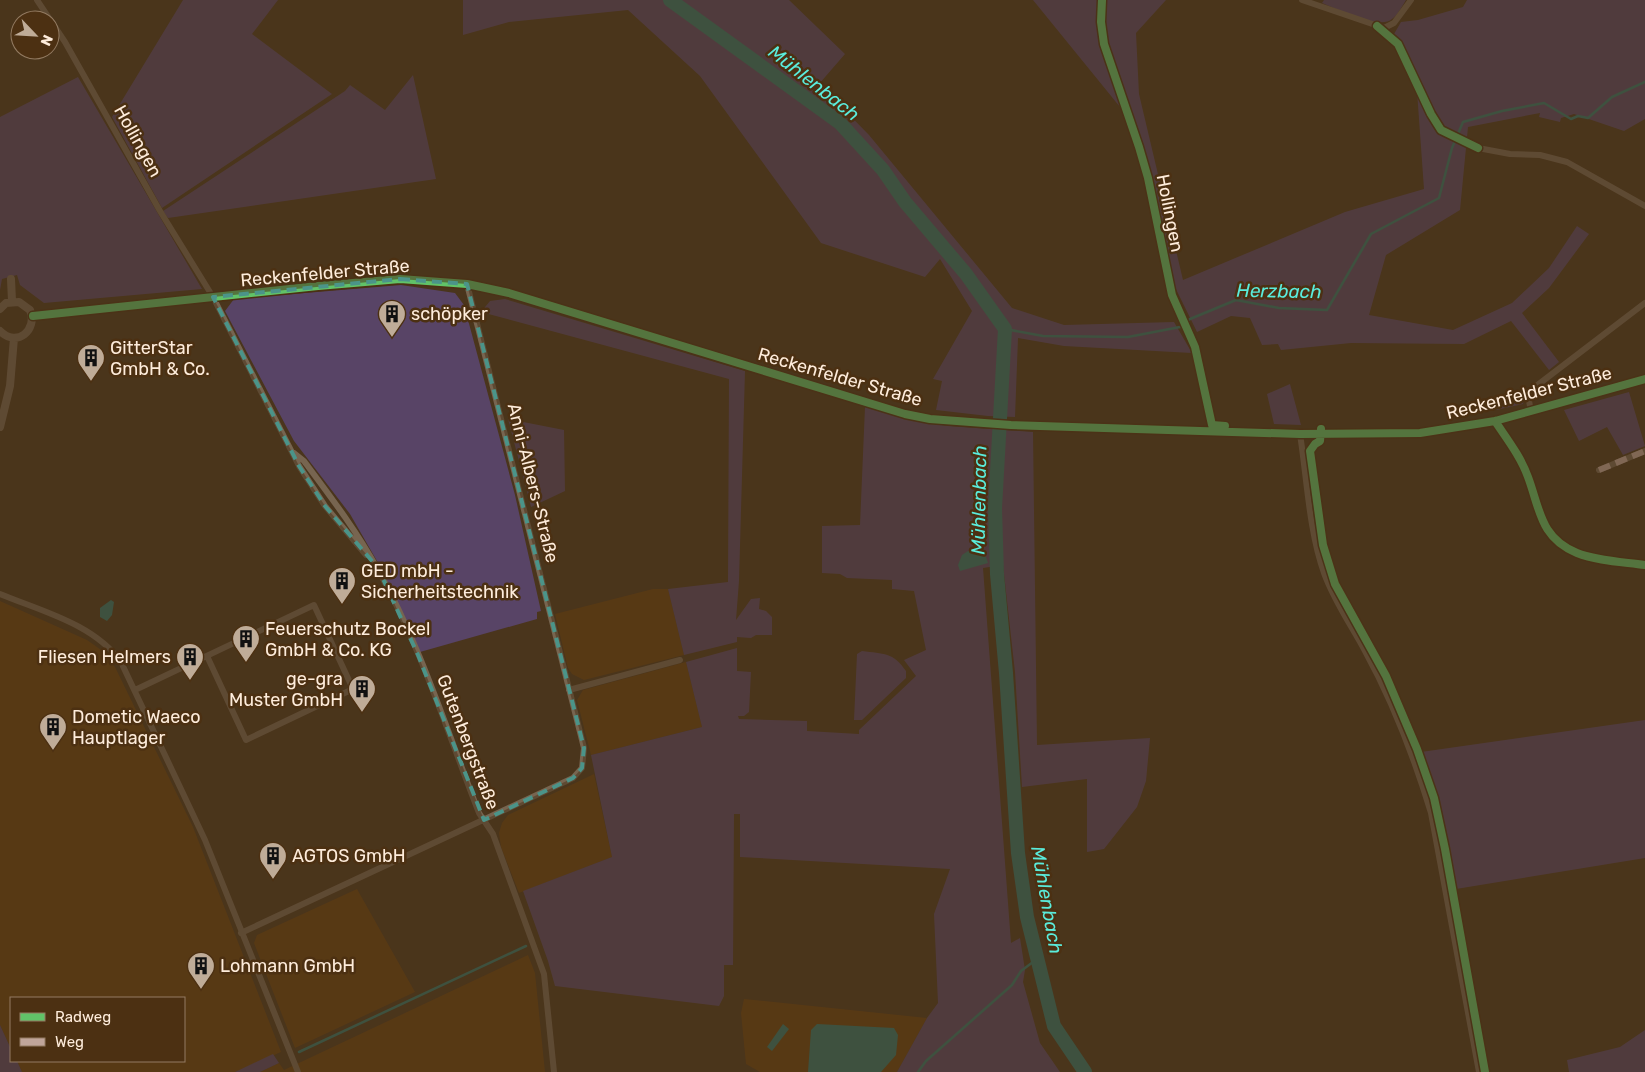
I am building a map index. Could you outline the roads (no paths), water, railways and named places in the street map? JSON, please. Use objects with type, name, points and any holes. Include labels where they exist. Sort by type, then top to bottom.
[{"type":"street","name":"Hollingen","points":[[37,0],[65,42],[160,212],[213,298]]},
{"type":"street","name":"Hollingen","points":[[1102,0],[1101,22],[1104,44],[1140,147],[1172,295],[1195,347],[1213,431]]},
{"type":"street","points":[[1302,0],[1384,28],[1394,23],[1411,0]]},
{"type":"street","points":[[1478,148],[1510,154],[1540,155],[1567,162],[1645,205]]},
{"type":"street","points":[[10,279],[12,301]]},
{"type":"street","name":"Reckenfelder Straße","points":[[32,316],[400,280],[467,284],[509,293],[890,410],[930,419],[1011,425],[1300,434],[1420,433],[1495,421],[1645,379]]},
{"type":"street","name":"Anni-Albers-Straße","points":[[467,284],[584,748],[585,759],[579,774],[484,820]]},
{"type":"street","name":"Gutenbergstraße","points":[[213,298],[299,466],[325,506],[378,568],[418,655],[479,812],[484,820],[241,933]]},
{"type":"street","points":[[0,309],[12,301]]},
{"type":"street","points":[[0,331],[14,338],[21,337],[31,329],[32,316],[25,305],[12,301]]},
{"type":"street","points":[[1531,412],[1528,395],[1531,390],[1645,303]]},
{"type":"street","points":[[0,426],[10,386],[14,338]]},
{"type":"street","points":[[1495,421],[1513,448],[1528,477],[1542,524],[1558,541],[1579,554],[1645,565]]},
{"type":"street","points":[[1300,434],[1316,546],[1324,573],[1339,608],[1384,689],[1419,773],[1431,813],[1479,1072]]},
{"type":"street","points":[[1599,470],[1645,450]]},
{"type":"street","points":[[0,594],[75,626],[101,640],[121,662],[201,832],[298,1072]]},
{"type":"street","points":[[135,690],[314,605],[354,689],[246,740],[207,656]]},
{"type":"street","points":[[569,690],[680,660]]},
{"type":"street","points":[[484,820],[493,834],[544,974],[554,1072]]},
{"type":"water","points":[[968,551],[974,551],[986,557],[988,563],[960,571],[958,565],[962,555]]},
{"type":"water","points":[[111,600],[114,602],[112,615],[107,621],[100,617],[100,608]]},
{"type":"water","points":[[783,1024],[789,1029],[772,1051],[767,1047]]},
{"type":"water","points":[[817,1024],[894,1028],[898,1035],[896,1055],[881,1072],[808,1072],[811,1030]]},
{"type":"waterway","name":"Mühlenbach","points":[[670,0],[840,123],[883,170],[905,202],[966,274],[1005,329],[995,508],[997,574],[1006,673],[1018,853],[1027,917],[1054,1026],[1085,1072]]},
{"type":"waterway","name":"Herzbach","points":[[1005,329],[1043,336],[1128,337],[1180,327],[1190,319],[1236,300],[1279,308],[1327,310],[1371,234],[1439,198],[1452,148],[1463,122],[1502,111],[1544,103],[1571,119],[1578,116],[1588,118],[1612,97],[1645,82]]},
{"type":"waterway","points":[[299,1052],[526,946]]},
{"type":"waterway","points":[[918,1072],[926,1061],[1012,985],[1021,971],[1037,959]]},
{"type":"place","name":"schöpker","points":[[392,338]]},
{"type":"place","name":"GitterStar GmbH & Co.","points":[[91,382]]},
{"type":"place","name":"GED mbH - Sicherheitstechnik","points":[[342,605]]},
{"type":"place","name":"Feuerschutz Bockel GmbH & Co. KG","points":[[246,663]]},
{"type":"place","name":"Fliesen Helmers","points":[[190,681]]},
{"type":"place","name":"ge-gra Muster GmbH","points":[[362,713]]},
{"type":"place","name":"Dometic Waeco Hauptlager","points":[[53,751]]},
{"type":"place","name":"AGTOS GmbH","points":[[273,880]]},
{"type":"place","name":"Lohmann GmbH","points":[[201,990]]}]
